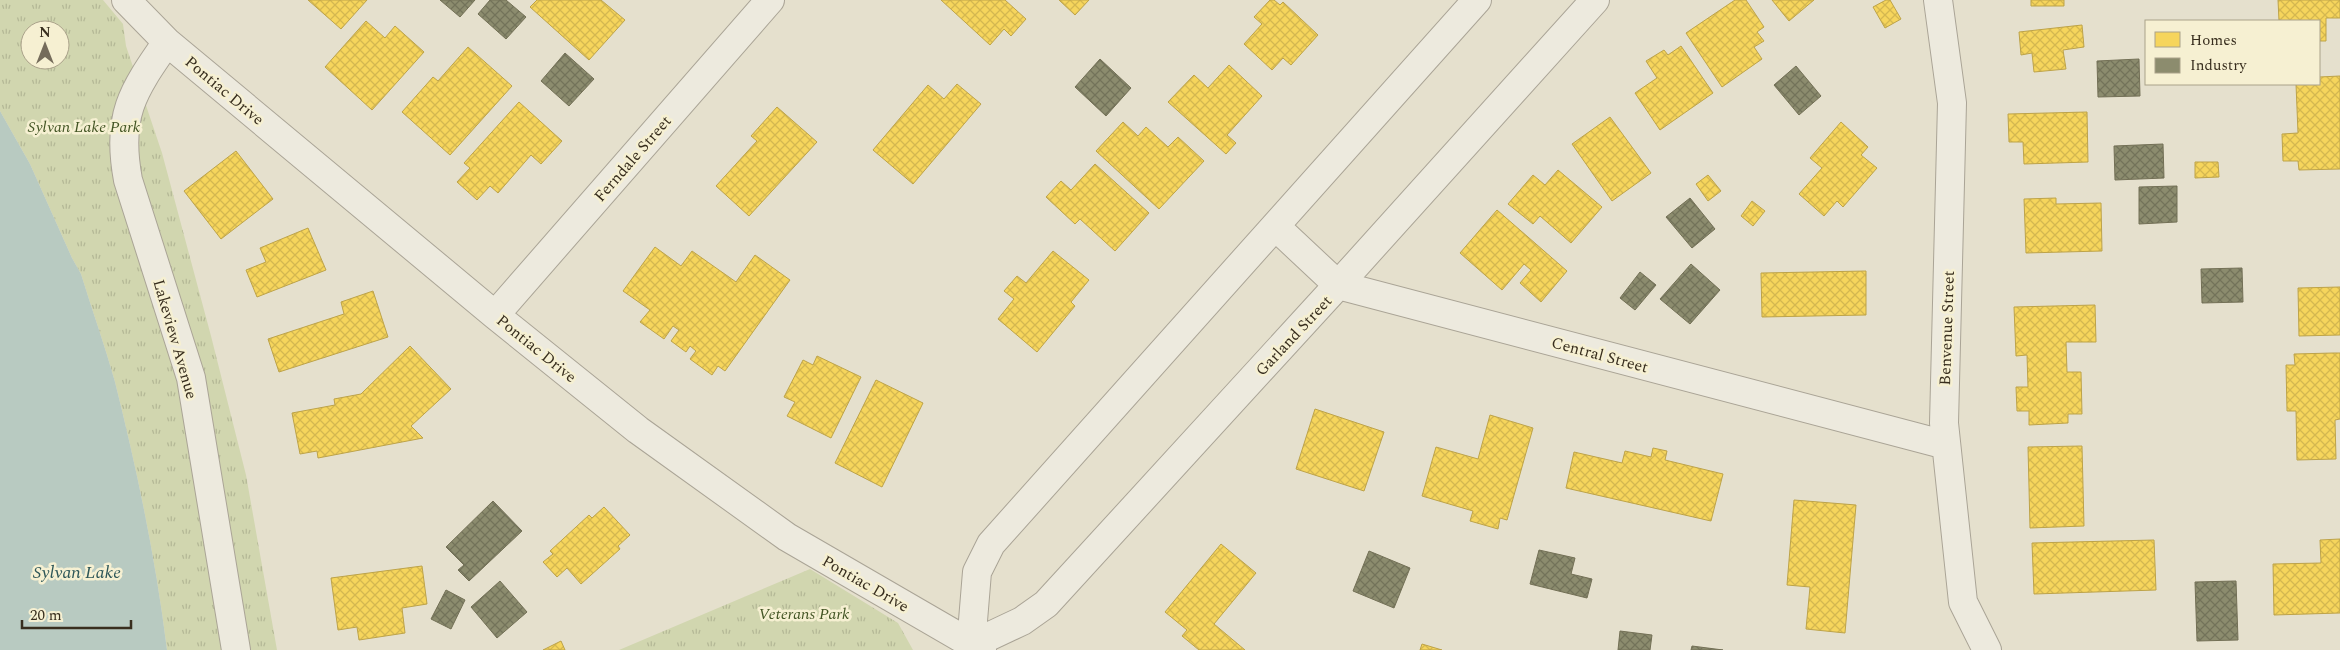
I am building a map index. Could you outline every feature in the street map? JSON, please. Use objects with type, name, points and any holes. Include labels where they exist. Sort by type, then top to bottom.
[{"type":"street","name":"Pontiac Drive","points":[[126,0],[167,42],[495,315],[638,430],[788,537],[974,648]]},
{"type":"street","name":"Ferndale Street","points":[[495,315],[770,0]]},
{"type":"street","points":[[974,648],[977,572],[990,544],[1477,0]]},
{"type":"street","name":"Garland Street","points":[[974,648],[1022,621],[1046,604],[1338,285],[1595,0]]},
{"type":"street","name":"Benvenue Street","points":[[1938,0],[1952,103],[1944,423],[1963,602],[1987,650]]},
{"type":"street","name":"Lakeview Avenue","points":[[167,42],[142,78],[131,99],[122,152],[128,180],[191,378],[236,650]]},
{"type":"street","name":"Central Street","points":[[1275,226],[1338,285],[1946,444]]},
{"type":"green space","name":"Sylvan Lake Park","points":[[0,0],[103,0],[123,24],[126,46],[162,153],[211,336],[246,475],[277,650],[167,650],[145,515],[115,382],[81,274],[30,164],[0,111]]},
{"type":"green space","name":"Veterans Park","points":[[810,569],[898,623],[913,650],[619,650]]},
{"type":"water","name":"Sylvan Lake","points":[[0,111],[30,164],[81,274],[107,355],[123,415],[145,515],[167,650],[0,650]]},
{"type":"building: Homes","points":[[308,0],[367,0],[341,29]]},
{"type":"building: Homes","points":[[537,0],[601,0],[625,20],[589,60],[530,7]]},
{"type":"building: Homes","points":[[941,0],[1005,0],[1026,19],[1011,36],[1004,29],[990,45]]},
{"type":"building: Homes","points":[[1059,0],[1089,0],[1075,15]]},
{"type":"building: Homes","points":[[1270,0],[1274,0],[1280,5],[1283,2],[1318,35],[1291,65],[1283,58],[1272,70],[1244,44],[1262,24],[1254,17]]},
{"type":"building: Homes","points":[[1735,0],[1746,0],[1764,27],[1757,32],[1764,41],[1754,47],[1762,59],[1722,87],[1686,33]]},
{"type":"building: Homes","points":[[1772,0],[1814,0],[1789,21]]},
{"type":"building: Homes","points":[[1886,0],[1890,0],[1901,19],[1885,28],[1873,7]]},
{"type":"building: Homes","points":[[2031,0],[2064,0],[2064,6],[2031,6]]},
{"type":"building: Homes","points":[[2278,0],[2340,0],[2340,18],[2326,18],[2326,41],[2320,41],[2320,20],[2279,20]]},
{"type":"building: Homes","points":[[366,21],[385,38],[395,26],[424,52],[372,110],[325,67]]},
{"type":"building: Homes","points":[[2082,25],[2084,47],[2063,50],[2066,69],[2034,72],[2032,53],[2021,55],[2019,32]]},
{"type":"building: Homes","points":[[1681,46],[1713,93],[1660,130],[1635,93],[1657,78],[1646,61],[1664,50],[1668,55]]},
{"type":"building: Homes","points":[[468,47],[512,86],[450,155],[402,112],[433,77],[438,81]]},
{"type":"building: Homes","points":[[1229,65],[1262,96],[1227,135],[1236,143],[1226,154],[1168,102],[1194,75],[1208,88]]},
{"type":"building: Homes","points":[[2340,76],[2340,169],[2299,170],[2298,161],[2283,161],[2282,134],[2298,133],[2296,85],[2320,85],[2320,77]]},
{"type":"building: Homes","points":[[957,84],[981,104],[913,184],[873,150],[928,85],[944,99]]},
{"type":"building: Homes","points":[[519,102],[562,141],[541,164],[531,155],[498,193],[490,186],[477,200],[457,182],[470,168],[464,163]]},
{"type":"building: Homes","points":[[777,107],[817,142],[749,216],[716,186],[757,141],[751,136]]},
{"type":"building: Homes","points":[[2087,112],[2088,162],[2024,164],[2023,142],[2009,142],[2008,114]]},
{"type":"building: Homes","points":[[1610,117],[1651,173],[1612,201],[1572,144]]},
{"type":"building: Homes","points":[[1123,122],[1138,136],[1146,127],[1168,147],[1178,137],[1204,161],[1159,209],[1096,151]]},
{"type":"building: Homes","points":[[1841,122],[1868,147],[1861,155],[1877,168],[1843,207],[1837,201],[1824,216],[1799,194],[1822,168],[1810,158]]},
{"type":"building: Homes","points":[[236,151],[273,199],[221,239],[184,191]]},
{"type":"building: Homes","points":[[2195,162],[2218,162],[2219,177],[2195,178]]},
{"type":"building: Homes","points":[[1095,164],[1149,213],[1115,251],[1080,219],[1075,224],[1046,197],[1061,181],[1071,190]]},
{"type":"building: Homes","points":[[1558,170],[1602,207],[1571,243],[1540,216],[1533,224],[1508,204],[1533,175],[1545,185]]},
{"type":"building: Homes","points":[[1708,175],[1721,191],[1708,201],[1696,184]]},
{"type":"building: Homes","points":[[2056,198],[2056,204],[2101,203],[2102,251],[2026,253],[2024,199]]},
{"type":"building: Homes","points":[[1752,201],[1765,211],[1753,226],[1741,216]]},
{"type":"building: Homes","points":[[1497,210],[1567,271],[1541,302],[1520,283],[1531,270],[1524,264],[1502,290],[1460,253]]},
{"type":"building: Homes","points":[[308,228],[326,270],[257,297],[246,270],[266,262],[260,248]]},
{"type":"building: Homes","points":[[655,247],[681,266],[692,251],[736,282],[755,255],[790,280],[725,371],[718,366],[712,375],[690,359],[696,351],[690,346],[686,352],[671,341],[679,330],[673,326],[664,339],[640,322],[650,310],[623,291]]},
{"type":"building: Homes","points":[[1053,251],[1089,280],[1071,302],[1075,306],[1037,352],[998,319],[1014,299],[1004,291],[1017,276],[1026,283]]},
{"type":"building: Homes","points":[[1866,271],[1866,315],[1762,317],[1761,273]]},
{"type":"building: Homes","points":[[2340,287],[2340,335],[2299,336],[2298,288]]},
{"type":"building: Homes","points":[[373,291],[388,337],[279,372],[268,339],[344,314],[341,302]]},
{"type":"building: Homes","points":[[2095,305],[2096,342],[2066,342],[2067,372],[2081,372],[2082,414],[2068,414],[2068,423],[2029,425],[2029,411],[2017,411],[2016,387],[2028,387],[2027,355],[2016,356],[2014,307]]},
{"type":"building: Homes","points":[[410,346],[451,389],[411,426],[423,438],[318,458],[317,451],[300,454],[292,413],[335,405],[334,399],[361,394]]},
{"type":"building: Homes","points":[[2340,353],[2340,419],[2335,420],[2336,459],[2297,460],[2296,411],[2287,411],[2286,365],[2295,365],[2294,354]]},
{"type":"building: Homes","points":[[817,356],[861,377],[831,438],[787,416],[795,402],[784,397],[803,360],[813,365]]},
{"type":"building: Homes","points":[[876,380],[923,403],[882,487],[835,463]]},
{"type":"building: Homes","points":[[1315,409],[1384,432],[1364,491],[1296,469]]},
{"type":"building: Homes","points":[[1490,415],[1533,428],[1507,520],[1500,518],[1498,529],[1470,521],[1473,511],[1422,496],[1436,447],[1478,459]]},
{"type":"building: Homes","points":[[2082,446],[2084,526],[2030,528],[2028,447]]},
{"type":"building: Homes","points":[[1653,448],[1667,451],[1665,460],[1723,474],[1711,521],[1566,488],[1574,452],[1622,463],[1625,451],[1651,457]]},
{"type":"building: Homes","points":[[1794,500],[1856,505],[1845,633],[1806,629],[1810,587],[1787,585]]},
{"type":"building: Homes","points":[[604,507],[630,535],[618,546],[620,549],[581,584],[567,568],[557,577],[543,562],[553,554],[550,551],[589,515],[592,518]]},
{"type":"building: Homes","points":[[2340,539],[2340,613],[2274,615],[2273,564],[2321,563],[2320,540]]},
{"type":"building: Homes","points":[[2154,540],[2156,590],[2034,594],[2032,543]]},
{"type":"building: Homes","points":[[1221,544],[1256,573],[1214,624],[1245,650],[1199,650],[1182,636],[1187,630],[1165,612]]},
{"type":"building: Homes","points":[[422,566],[427,604],[402,608],[405,633],[359,640],[357,627],[338,630],[331,578]]},
{"type":"building: Homes","points":[[561,641],[565,650],[543,650]]},
{"type":"building: Homes","points":[[1422,644],[1442,650],[1420,650]]},
{"type":"building: Industry","points":[[440,0],[475,0],[460,17]]},
{"type":"building: Industry","points":[[490,0],[506,0],[526,17],[506,39],[478,14]]},
{"type":"building: Industry","points":[[565,53],[594,79],[569,106],[541,81]]},
{"type":"building: Industry","points":[[1100,59],[1131,88],[1106,116],[1075,87]]},
{"type":"building: Industry","points":[[2139,59],[2140,96],[2098,97],[2097,61]]},
{"type":"building: Industry","points":[[1796,66],[1821,96],[1799,115],[1774,85]]},
{"type":"building: Industry","points":[[2163,144],[2164,178],[2115,180],[2114,146]]},
{"type":"building: Industry","points":[[2177,186],[2177,222],[2139,224],[2139,187]]},
{"type":"building: Industry","points":[[1690,198],[1715,229],[1692,248],[1666,217]]},
{"type":"building: Industry","points":[[1691,264],[1720,290],[1690,324],[1660,299]]},
{"type":"building: Industry","points":[[2242,268],[2243,302],[2202,303],[2201,269]]},
{"type":"building: Industry","points":[[1640,272],[1656,285],[1635,310],[1620,298]]},
{"type":"building: Industry","points":[[493,501],[522,531],[469,581],[458,570],[464,565],[446,547]]},
{"type":"building: Industry","points":[[1539,550],[1575,558],[1571,574],[1592,579],[1587,598],[1530,584]]},
{"type":"building: Industry","points":[[1369,551],[1410,568],[1394,608],[1353,591]]},
{"type":"building: Industry","points":[[500,581],[527,612],[497,638],[471,607]]},
{"type":"building: Industry","points":[[2236,581],[2238,640],[2197,641],[2195,582]]},
{"type":"building: Industry","points":[[446,590],[465,600],[451,629],[431,619]]},
{"type":"building: Industry","points":[[1620,631],[1652,635],[1650,650],[1618,650]]},
{"type":"building: Industry","points":[[1692,646],[1723,650],[1691,650]]}]
